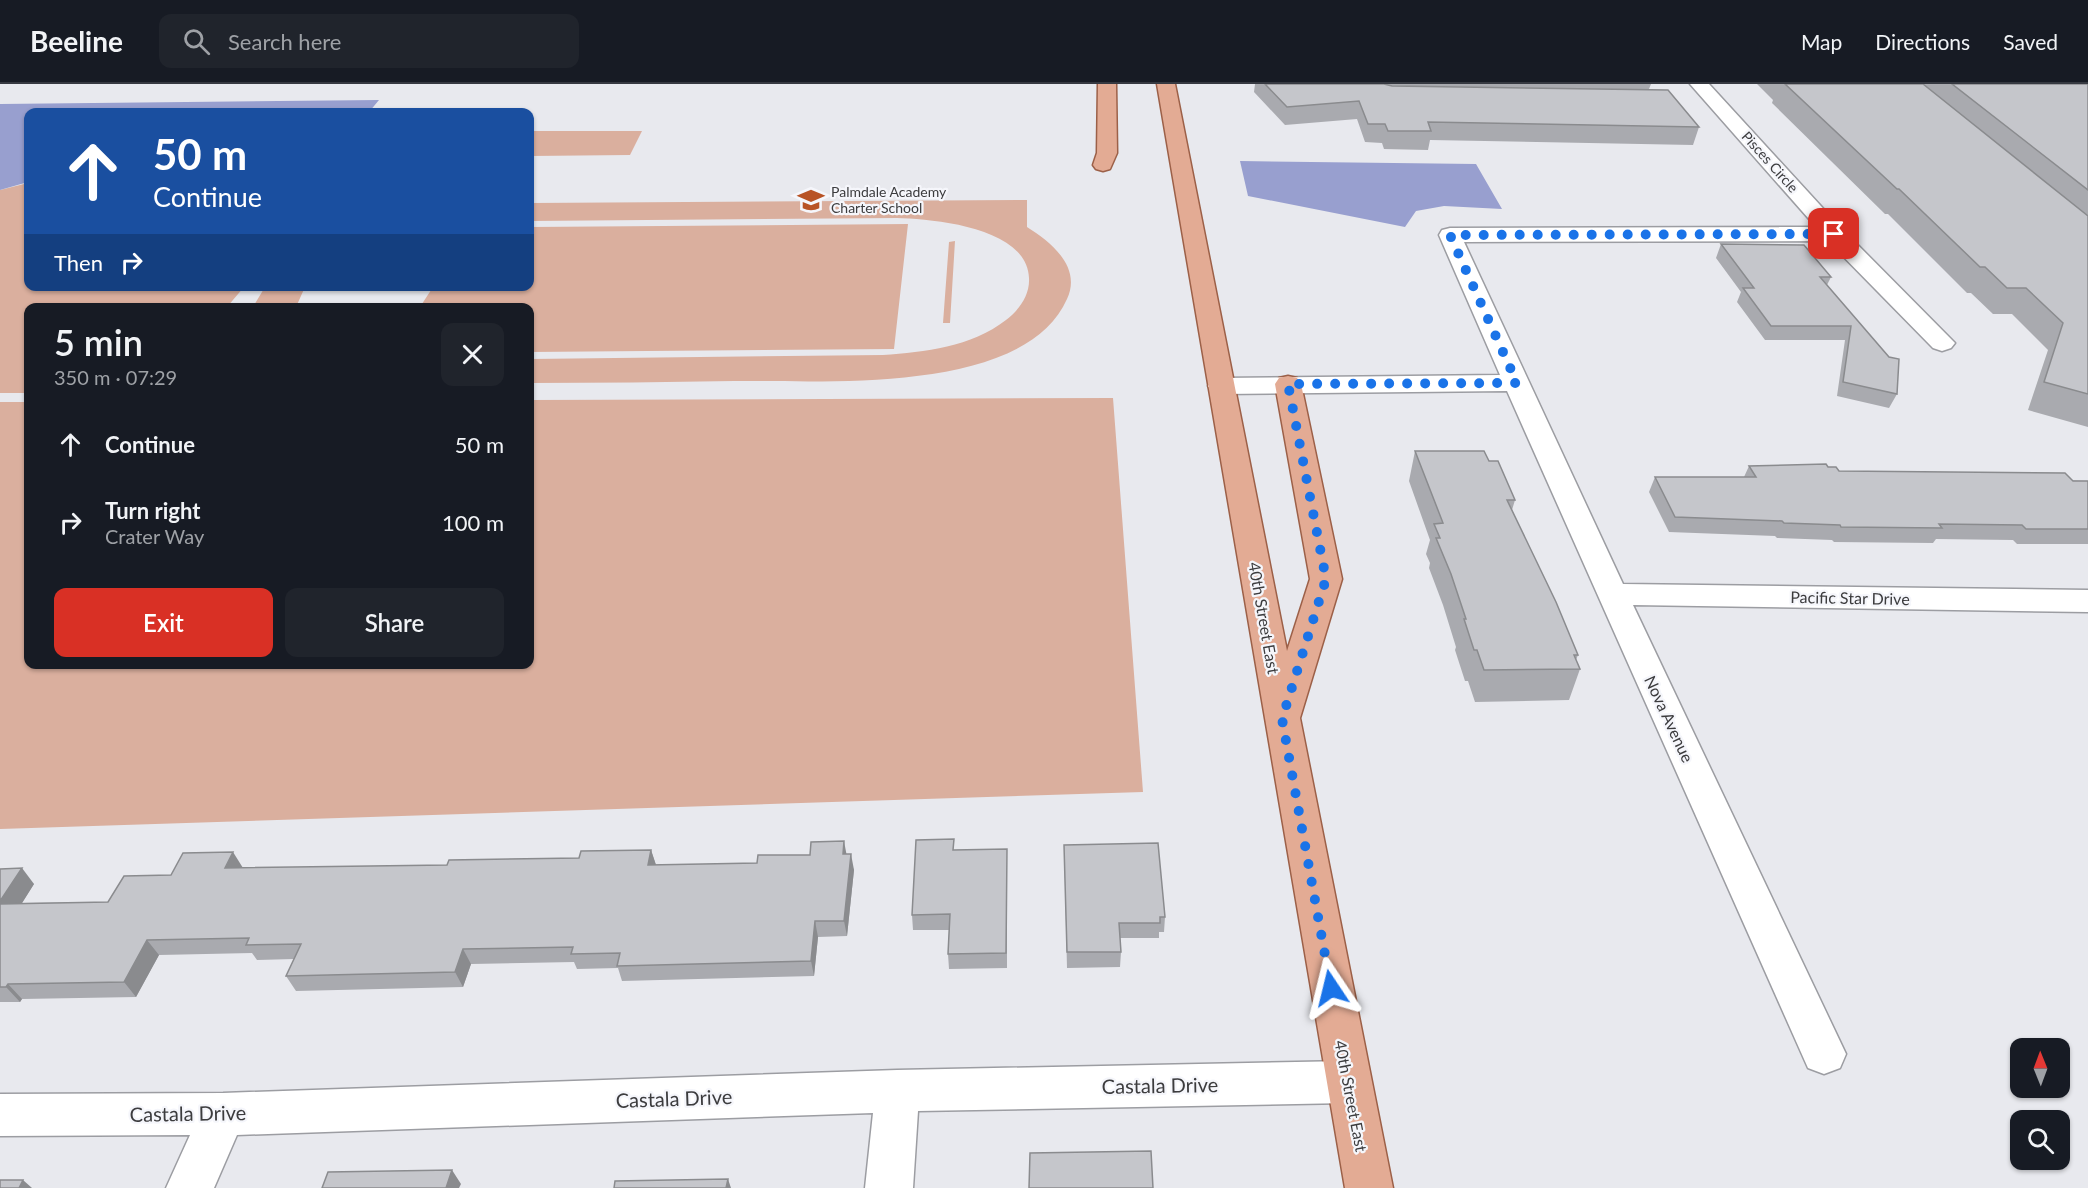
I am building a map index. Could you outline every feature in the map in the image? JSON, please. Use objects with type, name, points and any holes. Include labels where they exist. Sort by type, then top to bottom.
[{"type":"main road","points":[[1103,165],[1107,153],[1107,84]]},
{"type":"main road","name":"40th Street East","points":[[1171,91],[1221,386],[1369,1188]]},
{"type":"main road","points":[[1282,719],[1326,579],[1288,384]]},
{"type":"street","name":"Pisces Circle","points":[[1700,94],[1942,343]]},
{"type":"street","name":"Nova Avenue","points":[[1824,1054],[1450,235],[1834,234]]},
{"type":"street","points":[[1221,386],[1517,383]]},
{"type":"street","name":"Pacific Star Drive","points":[[1612,594],[2088,601]]},
{"type":"street","name":"Castala Drive","points":[[0,1115],[223,1114],[897,1091],[1348,1082]]},
{"type":"street","points":[[889,1188],[897,1091]]},
{"type":"street","points":[[190,1188],[223,1114]]},
{"type":"shaded area","points":[[534,131],[642,131],[630,155],[534,156]]},
{"type":"shaded area","points":[[24,184],[24,291],[241,291],[230,303],[24,303],[24,393],[0,393],[0,190]]},
{"type":"shaded area","points":[[1027,200],[1027,227],[1045,240],[1062,257],[1070,276],[1071,287],[1067,299],[1044,330],[1009,353],[966,367],[917,376],[817,381],[534,383],[534,359],[883,355],[931,350],[978,336],[1006,320],[1026,296],[1029,278],[1024,261],[1013,247],[976,229],[954,224],[897,218],[534,221],[534,203]]},
{"type":"shaded area","points":[[908,224],[894,349],[534,352],[534,303],[423,303],[430,291],[534,291],[534,227]]},
{"type":"shaded area","points":[[955,241],[950,323],[943,323],[949,242]]},
{"type":"shaded area","points":[[263,291],[303,291],[298,303],[255,303]]},
{"type":"shaded area","points":[[1113,398],[1143,792],[0,829],[0,402],[24,402],[24,669],[534,669],[534,400]]},
{"type":"water","points":[[379,100],[372,108],[24,108],[24,183],[0,190],[0,104]]},
{"type":"water","points":[[1240,161],[1476,164],[1502,209],[1444,206],[1416,211],[1405,227],[1248,196]]},
{"type":"building","points":[[1265,84],[1668,90],[1699,127],[1428,122],[1431,131],[1388,131],[1385,124],[1368,124],[1359,101],[1287,107]]},
{"type":"building","points":[[1785,84],[1923,84],[2088,216],[2088,394],[2044,382],[2063,323],[2026,288],[2007,288],[1985,267],[1980,267]]},
{"type":"building","points":[[1952,84],[2088,84],[2088,190]]},
{"type":"building","points":[[1721,244],[1804,245],[1831,277],[1820,277],[1889,357],[1899,359],[1897,394],[1843,382],[1851,326],[1771,326],[1743,288],[1754,288]]},
{"type":"building","points":[[1415,451],[1484,451],[1489,461],[1498,461],[1515,500],[1507,500],[1556,602],[1578,655],[1574,655],[1580,669],[1484,670],[1477,650],[1474,650],[1451,574],[1436,538],[1440,538],[1434,524],[1443,523]]},
{"type":"building","points":[[1826,464],[1828,467],[1836,467],[1839,471],[2065,473],[2073,481],[2088,481],[2088,529],[2026,529],[2022,525],[1939,524],[1942,528],[1841,527],[1840,525],[1784,523],[1782,521],[1675,517],[1655,477],[1756,477],[1749,466]]},
{"type":"building","points":[[954,839],[953,850],[1007,849],[1006,953],[948,954],[950,914],[912,915],[916,840]]},
{"type":"building","points":[[844,841],[843,854],[851,854],[844,921],[815,921],[811,961],[617,966],[620,953],[571,954],[573,947],[463,949],[455,972],[286,976],[301,944],[246,945],[249,938],[147,940],[124,982],[8,984],[6,987],[0,987],[0,904],[108,902],[124,876],[171,875],[183,853],[233,852],[225,868],[447,865],[449,860],[579,858],[581,851],[651,850],[648,865],[757,863],[758,855],[810,855],[811,842]]},
{"type":"building","points":[[1158,843],[1165,917],[1160,917],[1160,923],[1119,923],[1121,952],[1067,952],[1064,845]]},
{"type":"building","points":[[22,868],[0,901],[0,869]]},
{"type":"building","points":[[1151,1151],[1153,1188],[1029,1188],[1030,1153]]},
{"type":"building","points":[[452,1170],[446,1188],[322,1188],[328,1172]]},
{"type":"building","points":[[728,1179],[726,1188],[614,1188],[615,1181]]},
{"type":"building","points":[[0,1180],[23,1180],[19,1188],[0,1188]]},
{"type":"place","name":"Palmdale Academy Charter School","points":[[811,200]]},
{"type":"route","points":[[1331,988],[1282,719],[1326,579],[1288,384],[1517,383],[1450,235],[1834,234]]}]
